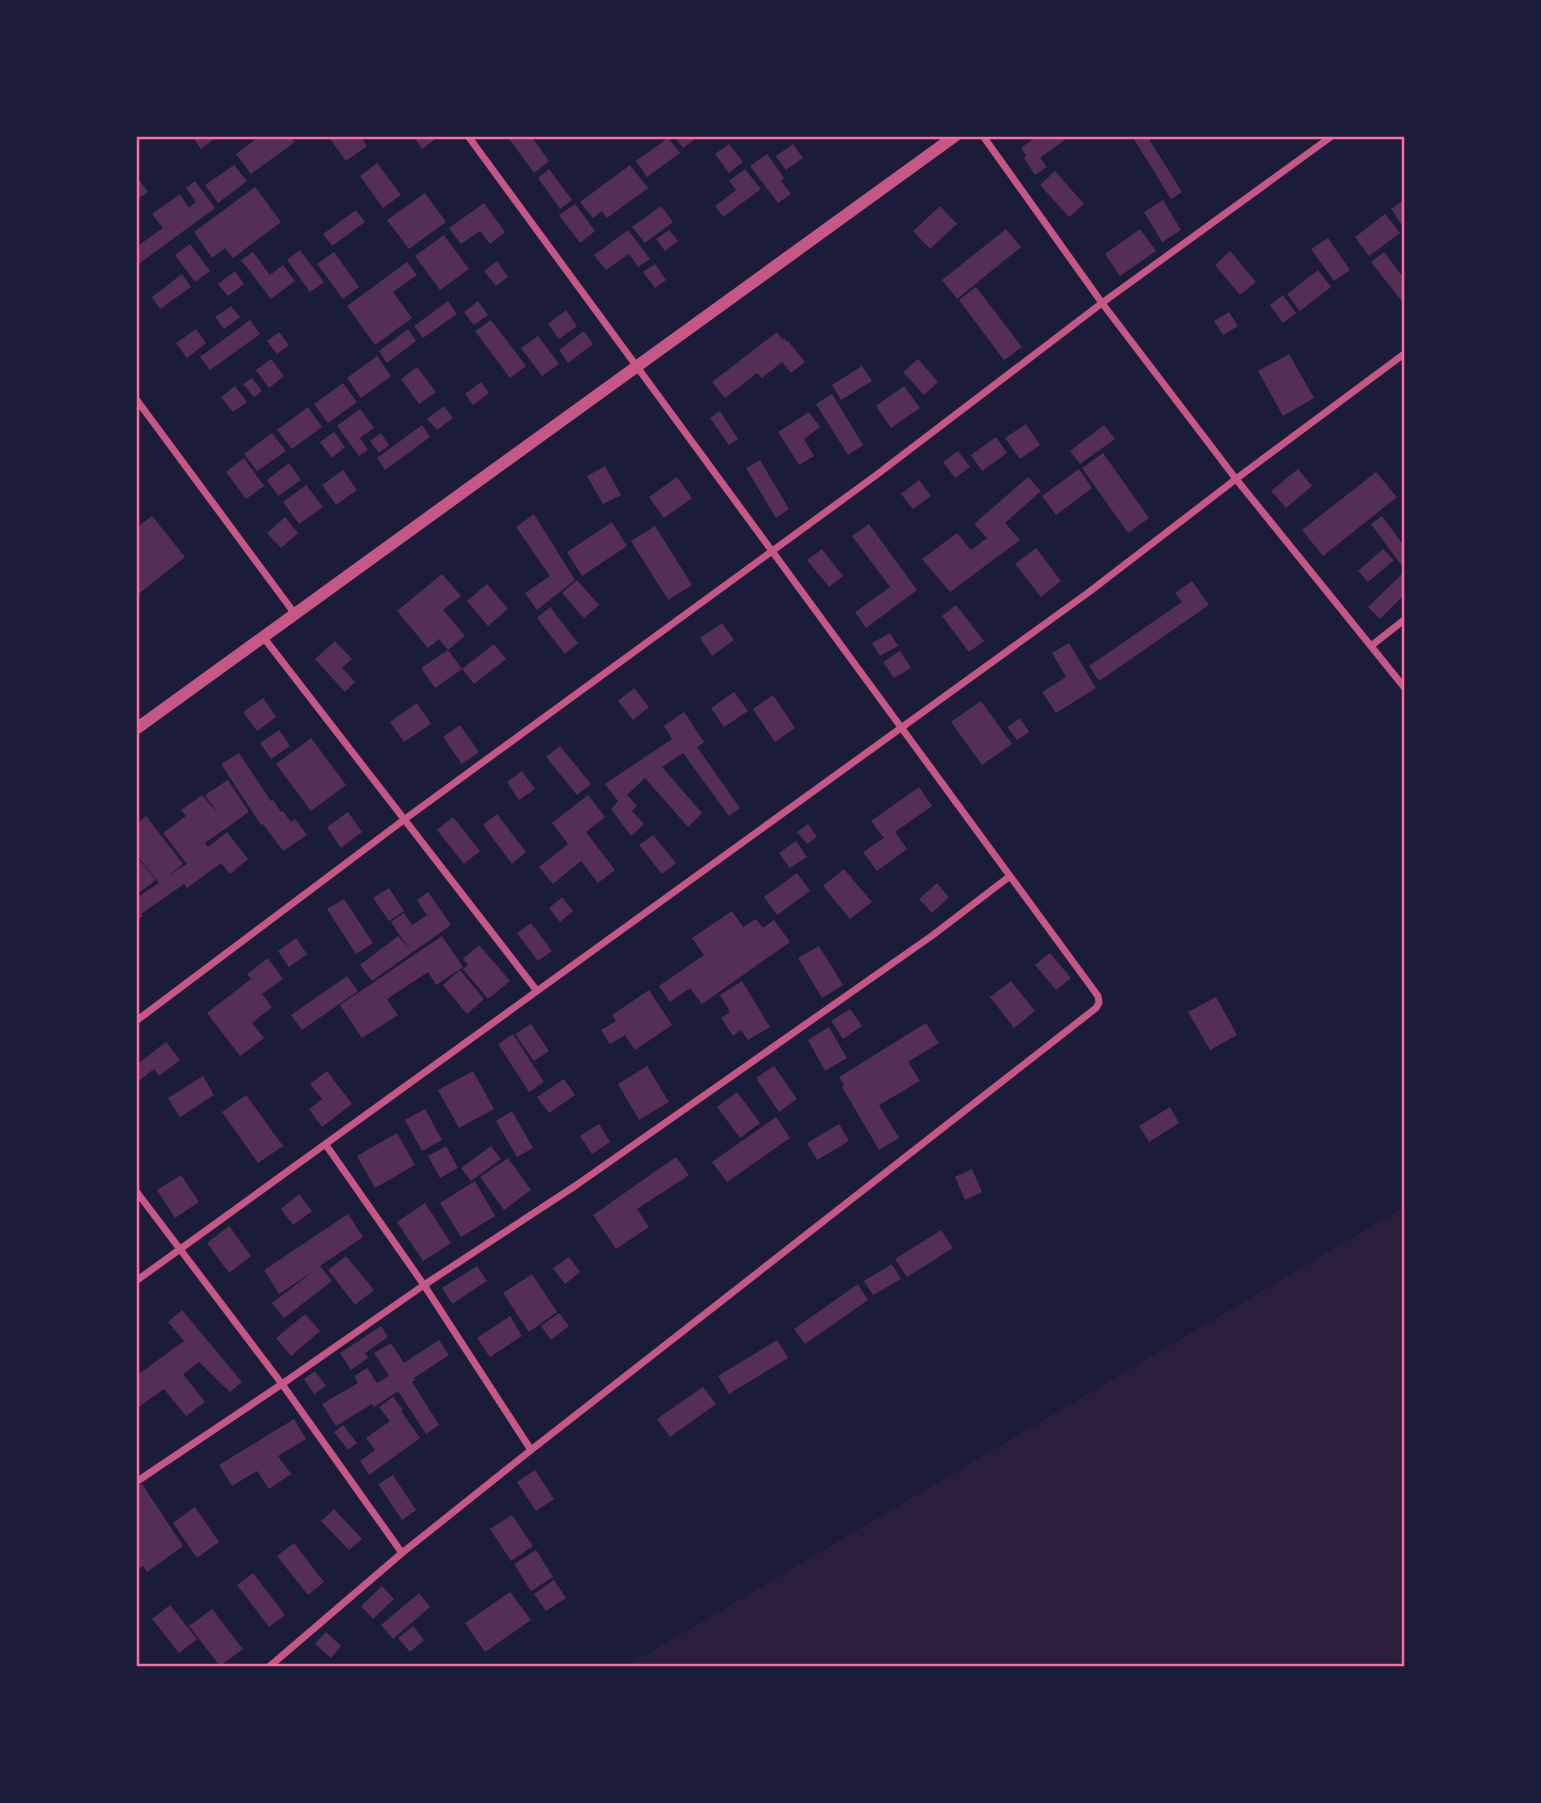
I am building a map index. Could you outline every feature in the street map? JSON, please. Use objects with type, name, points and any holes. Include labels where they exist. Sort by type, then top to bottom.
[{"type":"street","points":[[270,1667],[402,1553],[1099,1003],[1098,996],[468,136]]},
{"type":"street","points":[[136,729],[955,136]]},
{"type":"street","points":[[983,136],[1102,303],[1236,479],[1405,687]]},
{"type":"street","points":[[136,1021],[405,819],[773,552],[1102,303],[1332,136]]},
{"type":"street","points":[[136,1281],[1089,592],[1405,354]]},
{"type":"street","points":[[136,400],[296,615]]},
{"type":"street","points":[[1371,646],[1405,620]]},
{"type":"street","points":[[264,638],[537,991]]},
{"type":"street","points":[[136,1482],[424,1285],[575,1186],[933,935],[1010,876]]},
{"type":"street","points":[[326,1145],[424,1285],[531,1450]]},
{"type":"street","points":[[136,1191],[282,1384],[402,1553]]},
{"type":"shaded area","points":[[1404,1207],[1404,1662],[1373,1666],[627,1666]]},
{"type":"building","points":[[192,136],[218,136],[201,149]]},
{"type":"building","points":[[260,136],[291,136],[295,142],[251,174],[236,154]]},
{"type":"building","points":[[328,136],[360,136],[367,146],[346,161]]},
{"type":"building","points":[[413,136],[436,136],[437,138],[422,149]]},
{"type":"building","points":[[507,136],[531,136],[549,161],[534,173]]},
{"type":"building","points":[[674,136],[699,136],[683,148]]},
{"type":"building","points":[[1037,136],[1070,136],[1040,158],[1047,167],[1035,175],[1021,148]]},
{"type":"building","points":[[1132,136],[1147,136],[1182,192],[1171,199]]},
{"type":"building","points":[[668,138],[680,153],[647,177],[636,161]]},
{"type":"building","points":[[729,144],[743,162],[729,173],[715,154]]},
{"type":"building","points":[[793,144],[803,158],[786,170],[776,156]]},
{"type":"building","points":[[767,154],[784,178],[781,181],[791,194],[778,203],[750,166]]},
{"type":"building","points":[[377,163],[401,195],[383,208],[360,176]]},
{"type":"building","points":[[234,165],[247,181],[218,203],[205,185]]},
{"type":"building","points":[[630,165],[648,188],[607,218],[602,211],[593,218],[580,202]]},
{"type":"building","points":[[549,169],[572,200],[560,209],[538,178]]},
{"type":"building","points":[[745,169],[761,189],[723,217],[715,206],[736,190],[729,181]]},
{"type":"building","points":[[1055,171],[1084,204],[1069,217],[1040,185]]},
{"type":"building","points":[[136,176],[148,192],[136,200]]},
{"type":"building","points":[[195,181],[215,208],[136,266],[136,247],[163,228],[152,214],[180,194],[189,208],[196,202],[186,188]]},
{"type":"building","points":[[255,187],[281,222],[233,258],[225,248],[212,258],[194,232]]},
{"type":"building","points":[[425,193],[446,222],[409,249],[387,220]]},
{"type":"building","points":[[1163,200],[1181,230],[1162,242],[1144,212]]},
{"type":"building","points":[[1404,200],[1404,228],[1391,209]]},
{"type":"building","points":[[484,203],[505,232],[490,244],[480,231],[461,244],[449,228]]},
{"type":"building","points":[[575,204],[595,231],[580,243],[559,215]]},
{"type":"building","points":[[661,206],[673,222],[645,243],[632,227]]},
{"type":"building","points":[[940,206],[957,224],[930,249],[913,231]]},
{"type":"building","points":[[356,210],[365,222],[332,246],[323,234]]},
{"type":"building","points":[[1385,214],[1400,233],[1369,256],[1355,237]]},
{"type":"building","points":[[1006,229],[1021,247],[957,299],[942,280]]},
{"type":"building","points":[[1140,229],[1156,251],[1120,276],[1105,254]]},
{"type":"building","points":[[628,230],[650,259],[638,267],[629,254],[606,270],[594,255]]},
{"type":"building","points":[[669,230],[678,241],[665,251],[656,239]]},
{"type":"building","points":[[444,235],[469,269],[440,290],[415,256]]},
{"type":"building","points":[[1328,238],[1350,270],[1334,281],[1311,249]]},
{"type":"building","points":[[190,244],[210,271],[195,282],[175,255]]},
{"type":"building","points":[[300,250],[324,282],[310,292],[287,260]]},
{"type":"building","points":[[1230,251],[1256,282],[1240,295],[1215,265]]},
{"type":"building","points":[[253,252],[270,275],[283,265],[295,281],[271,299],[241,260]]},
{"type":"building","points":[[334,252],[359,287],[343,299],[317,264]]},
{"type":"building","points":[[1384,252],[1404,278],[1404,304],[1371,262]]},
{"type":"building","points":[[497,261],[508,277],[496,286],[484,271]]},
{"type":"building","points":[[407,262],[417,275],[393,292],[412,318],[375,345],[347,306]]},
{"type":"building","points":[[655,264],[666,280],[655,288],[643,272]]},
{"type":"building","points":[[1318,270],[1331,287],[1300,311],[1287,294]]},
{"type":"building","points":[[235,271],[244,284],[228,296],[218,284]]},
{"type":"building","points":[[182,274],[191,287],[160,309],[152,297]]},
{"type":"building","points":[[976,287],[1022,347],[1004,360],[959,300]]},
{"type":"building","points":[[1283,295],[1296,313],[1283,323],[1270,305]]},
{"type":"building","points":[[448,301],[457,314],[423,338],[414,326]]},
{"type":"building","points":[[478,301],[488,315],[474,325],[464,312]]},
{"type":"building","points":[[231,306],[240,317],[224,329],[215,317]]},
{"type":"building","points":[[566,310],[577,326],[559,339],[548,324]]},
{"type":"building","points":[[1229,312],[1238,326],[1223,335],[1214,321]]},
{"type":"building","points":[[250,320],[260,334],[210,370],[200,357]]},
{"type":"building","points":[[491,320],[526,366],[510,378],[475,331]]},
{"type":"building","points":[[196,329],[206,343],[187,358],[176,343]]},
{"type":"building","points":[[408,329],[416,341],[387,363],[379,351]]},
{"type":"building","points":[[584,331],[593,344],[568,363],[559,350]]},
{"type":"building","points":[[279,332],[289,345],[277,354],[267,341]]},
{"type":"building","points":[[777,332],[805,362],[791,373],[782,362],[762,378],[757,373],[725,398],[712,382]]},
{"type":"building","points":[[538,336],[559,364],[542,376],[521,348]]},
{"type":"building","points":[[1289,354],[1314,398],[1283,416],[1258,371]]},
{"type":"building","points":[[377,356],[391,376],[361,398],[347,378]]},
{"type":"building","points":[[271,359],[284,376],[269,388],[256,370]]},
{"type":"building","points":[[918,359],[938,382],[924,395],[903,372]]},
{"type":"building","points":[[862,366],[872,381],[841,400],[832,385]]},
{"type":"building","points":[[417,367],[436,392],[419,404],[401,379]]},
{"type":"building","points":[[252,378],[262,391],[254,397],[243,384]]},
{"type":"building","points":[[481,382],[489,393],[473,405],[465,394]]},
{"type":"building","points":[[343,383],[357,402],[328,423],[314,404]]},
{"type":"building","points":[[235,386],[247,402],[233,412],[221,397]]},
{"type":"building","points":[[904,386],[920,408],[891,428],[876,406]]},
{"type":"building","points":[[832,394],[863,445],[848,455],[816,404]]},
{"type":"building","points":[[444,406],[453,418],[437,430],[427,419]]},
{"type":"building","points":[[308,407],[322,427],[292,449],[277,430]]},
{"type":"building","points":[[360,409],[374,428],[360,438],[368,450],[359,456],[337,426]]},
{"type":"building","points":[[720,411],[738,439],[729,445],[710,418]]},
{"type":"building","points":[[809,412],[820,427],[804,439],[814,456],[799,465],[778,432]]},
{"type":"building","points":[[1026,424],[1040,445],[1020,459],[1005,438]]},
{"type":"building","points":[[422,425],[430,437],[385,470],[377,458]]},
{"type":"building","points":[[1104,425],[1115,439],[1080,464],[1070,451]]},
{"type":"building","points":[[334,432],[345,447],[332,458],[320,442]]},
{"type":"building","points":[[272,433],[286,451],[257,471],[244,454]]},
{"type":"building","points":[[381,433],[389,445],[379,453],[370,441]]},
{"type":"building","points":[[996,437],[1007,453],[982,471],[971,455]]},
{"type":"building","points":[[958,451],[970,467],[955,478],[943,462]]},
{"type":"building","points":[[1103,453],[1149,518],[1128,533],[1082,468]]},
{"type":"building","points":[[244,458],[264,486],[246,499],[226,472]]},
{"type":"building","points":[[760,460],[789,509],[776,518],[746,468]]},
{"type":"building","points":[[289,463],[301,480],[278,496],[267,480]]},
{"type":"building","points":[[605,466],[621,495],[603,504],[587,476]]},
{"type":"building","points":[[1079,469],[1092,488],[1056,515],[1042,496]]},
{"type":"building","points":[[1298,469],[1312,486],[1286,508],[1271,491]]},
{"type":"building","points":[[343,470],[357,490],[336,505],[322,485]]},
{"type":"building","points":[[1376,472],[1397,497],[1323,556],[1302,530]]},
{"type":"building","points":[[677,477],[692,498],[664,518],[649,497]]},
{"type":"building","points":[[1028,477],[1041,491],[1005,523],[1020,540],[950,592],[922,559],[957,533],[971,550],[987,538],[974,524]]},
{"type":"building","points":[[919,480],[931,496],[913,509],[901,494]]},
{"type":"building","points":[[306,485],[323,507],[299,524],[283,502]]},
{"type":"building","points":[[534,514],[575,580],[537,610],[525,593],[550,576],[516,527]]},
{"type":"building","points":[[152,516],[185,557],[136,596],[136,528]]},
{"type":"building","points":[[1382,516],[1404,546],[1404,569],[1371,524]]},
{"type":"building","points":[[285,517],[298,533],[281,548],[267,533]]},
{"type":"building","points":[[612,522],[627,546],[582,576],[567,552]]},
{"type":"building","points":[[869,524],[917,590],[866,628],[855,612],[890,587],[852,536]]},
{"type":"building","points":[[655,526],[692,585],[668,600],[631,541]]},
{"type":"building","points":[[1036,548],[1061,581],[1041,597],[1015,564]]},
{"type":"building","points":[[822,549],[843,576],[829,587],[807,560]]},
{"type":"building","points":[[1383,549],[1394,560],[1368,582],[1358,571]]},
{"type":"building","points":[[1404,572],[1404,595],[1380,619],[1368,607]]},
{"type":"building","points":[[442,574],[461,596],[443,610],[465,636],[448,650],[439,639],[428,648],[397,611]]},
{"type":"building","points":[[577,580],[599,605],[584,618],[562,593]]},
{"type":"building","points":[[1192,581],[1209,605],[1099,681],[1089,666],[1182,602],[1175,593]]},
{"type":"building","points":[[487,584],[508,609],[488,626],[467,601]]},
{"type":"building","points":[[956,605],[984,641],[969,652],[942,616]]},
{"type":"building","points":[[550,607],[578,643],[565,654],[537,618]]},
{"type":"building","points":[[722,623],[734,640],[712,656],[700,638]]},
{"type":"building","points":[[890,633],[898,646],[880,656],[872,643]]},
{"type":"building","points":[[335,641],[352,659],[342,668],[355,682],[345,692],[315,659]]},
{"type":"building","points":[[1069,643],[1096,688],[1056,713],[1042,692],[1066,677],[1052,653]]},
{"type":"building","points":[[494,644],[506,659],[474,684],[462,669]]},
{"type":"building","points":[[448,650],[462,669],[435,688],[421,668]]},
{"type":"building","points":[[900,651],[911,668],[894,678],[883,662]]},
{"type":"building","points":[[634,688],[649,707],[633,720],[618,701]]},
{"type":"building","points":[[734,692],[748,711],[724,727],[711,708]]},
{"type":"building","points":[[773,695],[795,728],[775,742],[753,709]]},
{"type":"building","points":[[263,698],[276,717],[257,731],[243,712]]},
{"type":"building","points":[[981,701],[1012,744],[982,765],[951,722]]},
{"type":"building","points":[[417,703],[431,724],[404,742],[390,722]]},
{"type":"building","points":[[684,712],[704,742],[697,747],[740,808],[729,816],[683,753],[662,767],[702,813],[688,827],[645,778],[627,795],[637,806],[632,811],[644,824],[631,836],[611,809],[618,801],[605,784],[672,739],[664,726]]},
{"type":"building","points":[[1020,718],[1029,732],[1017,740],[1007,727]]},
{"type":"building","points":[[460,725],[479,752],[462,764],[443,737]]},
{"type":"building","points":[[279,730],[290,746],[271,759],[260,743]]},
{"type":"building","points":[[311,738],[346,785],[311,811],[276,764]]},
{"type":"building","points":[[560,746],[591,784],[577,795],[546,757]]},
{"type":"building","points":[[239,753],[271,801],[273,800],[291,822],[295,819],[307,835],[283,851],[263,824],[261,825],[221,764]]},
{"type":"building","points":[[522,771],[535,789],[519,800],[507,782]]},
{"type":"building","points":[[228,780],[249,812],[205,843],[208,847],[227,832],[248,859],[230,874],[221,863],[187,888],[184,884],[141,914],[143,916],[136,921],[136,898],[159,883],[136,854],[136,824],[146,816],[183,864],[168,876],[187,864],[163,833],[186,816],[181,810],[202,795],[219,815],[205,795]]},
{"type":"building","points":[[919,787],[932,806],[895,832],[907,849],[877,871],[863,852],[884,838],[871,821]]},
{"type":"building","points":[[588,795],[605,817],[586,832],[615,870],[598,883],[581,861],[553,884],[539,867],[568,844],[552,823]]},
{"type":"building","points":[[348,812],[362,832],[341,848],[327,827]]},
{"type":"building","points":[[497,814],[526,852],[512,864],[483,825]]},
{"type":"building","points":[[453,817],[480,851],[464,864],[437,830]]},
{"type":"building","points":[[808,824],[817,837],[807,844],[797,832]]},
{"type":"building","points":[[653,835],[676,863],[662,874],[639,845]]},
{"type":"building","points":[[796,841],[807,857],[790,868],[779,853]]},
{"type":"building","points":[[136,856],[156,880],[136,895]]},
{"type":"building","points":[[844,869],[872,902],[850,919],[823,886]]},
{"type":"building","points":[[797,873],[810,891],[777,915],[764,897]]},
{"type":"building","points":[[937,883],[949,897],[932,913],[919,899]]},
{"type":"building","points":[[389,888],[404,911],[389,921],[373,898]]},
{"type":"building","points":[[428,892],[451,925],[372,981],[360,965],[398,936],[409,949],[391,922],[404,913],[412,925],[427,915],[417,900]]},
{"type":"building","points":[[562,897],[573,911],[560,922],[549,908]]},
{"type":"building","points":[[344,899],[373,943],[356,954],[327,909]]},
{"type":"building","points":[[732,911],[743,927],[756,919],[763,928],[774,920],[790,942],[702,1004],[690,988],[670,1002],[659,986],[704,955],[692,938]]},
{"type":"building","points":[[531,923],[552,951],[538,961],[517,933]]},
{"type":"building","points":[[442,936],[463,967],[436,985],[428,972],[387,999],[398,1015],[362,1038],[340,1005]]},
{"type":"building","points":[[296,938],[307,954],[289,967],[278,951]]},
{"type":"building","points":[[479,945],[510,981],[488,999],[463,969],[468,965],[463,959]]},
{"type":"building","points":[[819,946],[843,985],[822,998],[798,958]]},
{"type":"building","points":[[1050,953],[1071,978],[1056,990],[1035,965]]},
{"type":"building","points":[[268,958],[283,979],[262,994],[272,1007],[252,1023],[264,1038],[240,1056],[207,1013],[251,979],[247,974]]},
{"type":"building","points":[[460,970],[484,999],[467,1014],[443,985]]},
{"type":"building","points":[[347,976],[358,991],[302,1030],[291,1015]]},
{"type":"building","points":[[742,981],[770,1027],[748,1040],[741,1030],[733,1036],[721,1018],[730,1012],[720,995]]},
{"type":"building","points":[[1011,981],[1035,1011],[1014,1028],[990,997]]},
{"type":"building","points":[[649,990],[672,1025],[635,1050],[625,1035],[610,1044],[601,1030],[616,1021],[612,1015]]},
{"type":"building","points":[[1216,997],[1237,1035],[1210,1050],[1188,1012]]},
{"type":"building","points":[[850,1009],[862,1026],[843,1039],[831,1021]]},
{"type":"building","points":[[926,1023],[939,1043],[908,1062],[920,1081],[879,1105],[899,1138],[879,1150],[842,1087],[844,1085],[839,1077]]},
{"type":"building","points":[[531,1024],[549,1051],[534,1061],[515,1034]]},
{"type":"building","points":[[829,1027],[847,1058],[825,1071],[808,1040]]},
{"type":"building","points":[[513,1034],[544,1082],[529,1092],[498,1044]]},
{"type":"building","points":[[166,1042],[180,1060],[159,1076],[154,1069],[136,1083],[136,1065]]},
{"type":"building","points":[[647,1066],[669,1102],[639,1120],[618,1084]]},
{"type":"building","points":[[774,1066],[797,1099],[779,1112],[756,1078]]},
{"type":"building","points":[[327,1071],[352,1104],[322,1127],[309,1109],[322,1099],[310,1084]]},
{"type":"building","points":[[473,1071],[494,1109],[459,1128],[438,1090]]},
{"type":"building","points":[[203,1076],[214,1095],[180,1117],[168,1098]]},
{"type":"building","points":[[564,1079],[575,1095],[549,1113],[537,1097]]},
{"type":"building","points":[[737,1092],[760,1123],[740,1138],[717,1107]]},
{"type":"building","points":[[246,1095],[283,1146],[258,1163],[222,1112]]},
{"type":"building","points":[[1170,1107],[1179,1123],[1149,1142],[1139,1126]]},
{"type":"building","points":[[425,1109],[442,1140],[422,1151],[405,1120]]},
{"type":"building","points":[[512,1111],[533,1148],[517,1157],[496,1121]]},
{"type":"building","points":[[776,1117],[790,1138],[727,1182],[712,1162]]},
{"type":"building","points":[[599,1124],[610,1142],[592,1154],[580,1136]]},
{"type":"building","points":[[839,1124],[849,1141],[817,1160],[807,1143]]},
{"type":"building","points":[[397,1133],[415,1165],[375,1188],[357,1156]]},
{"type":"building","points":[[446,1146],[458,1168],[440,1178],[428,1156]]},
{"type":"building","points":[[491,1146],[501,1159],[471,1181],[461,1168]]},
{"type":"building","points":[[676,1157],[689,1175],[637,1209],[649,1227],[616,1249],[593,1215]]},
{"type":"building","points":[[508,1158],[531,1190],[504,1210],[480,1177]]},
{"type":"building","points":[[972,1169],[982,1192],[965,1200],[955,1177]]},
{"type":"building","points":[[181,1175],[199,1202],[175,1218],[157,1190]]},
{"type":"building","points":[[475,1181],[495,1216],[461,1237],[440,1203]]},
{"type":"building","points":[[299,1194],[312,1211],[293,1225],[281,1209]]},
{"type":"building","points":[[425,1203],[451,1243],[423,1261],[397,1222]]},
{"type":"building","points":[[348,1214],[363,1237],[320,1266],[332,1281],[284,1318],[272,1303],[314,1271],[279,1294],[264,1270]]},
{"type":"building","points":[[229,1226],[251,1256],[229,1273],[207,1243]]},
{"type":"building","points":[[941,1230],[953,1248],[907,1277],[895,1259]]},
{"type":"building","points":[[346,1256],[374,1290],[355,1305],[328,1270]]},
{"type":"building","points":[[569,1257],[580,1272],[565,1284],[553,1268]]},
{"type":"building","points":[[892,1264],[901,1279],[873,1295],[864,1281]]},
{"type":"building","points":[[477,1266],[487,1281],[452,1304],[442,1288]]},
{"type":"building","points":[[532,1274],[557,1312],[529,1332],[503,1293]]},
{"type":"building","points":[[858,1284],[868,1300],[805,1344],[794,1329]]},
{"type":"building","points":[[182,1310],[242,1382],[230,1392],[199,1362],[183,1374],[205,1402],[186,1416],[164,1389],[136,1409],[136,1376],[184,1341],[168,1322]]},
{"type":"building","points":[[559,1313],[569,1326],[551,1340],[541,1326]]},
{"type":"building","points":[[305,1314],[320,1331],[291,1356],[276,1338]]},
{"type":"building","points":[[510,1316],[522,1336],[490,1357],[477,1338]]},
{"type":"building","points":[[381,1326],[388,1337],[365,1353],[368,1358],[351,1370],[340,1353]]},
{"type":"building","points":[[439,1340],[449,1355],[412,1382],[439,1425],[426,1434],[398,1391],[374,1407],[372,1404],[336,1426],[322,1404],[358,1383],[354,1376],[367,1368],[377,1383],[389,1376],[374,1353],[391,1343],[404,1363]]},
{"type":"building","points":[[777,1340],[788,1358],[729,1394],[718,1376]]},
{"type":"building","points":[[315,1371],[326,1386],[314,1394],[304,1379]]},
{"type":"building","points":[[703,1387],[716,1404],[670,1437],[657,1419]]},
{"type":"building","points":[[393,1397],[420,1438],[369,1475],[360,1461],[375,1450],[366,1438],[390,1421],[379,1407]]},
{"type":"building","points":[[294,1419],[306,1439],[278,1456],[291,1474],[269,1489],[257,1471],[232,1486],[219,1465]]},
{"type":"building","points":[[343,1425],[357,1443],[348,1450],[334,1432]]},
{"type":"building","points":[[535,1470],[554,1499],[536,1511],[517,1482]]},
{"type":"building","points":[[393,1475],[416,1510],[402,1520],[378,1484]]},
{"type":"building","points":[[142,1484],[183,1546],[147,1572],[143,1566],[136,1571],[136,1487]]},
{"type":"building","points":[[195,1507],[219,1542],[197,1558],[173,1523]]},
{"type":"building","points":[[334,1509],[362,1539],[349,1550],[321,1521]]},
{"type":"building","points":[[512,1515],[533,1546],[511,1561],[490,1529]]},
{"type":"building","points":[[294,1543],[324,1582],[308,1595],[277,1556]]},
{"type":"building","points":[[536,1550],[553,1577],[531,1591],[514,1564]]},
{"type":"building","points":[[253,1573],[285,1615],[269,1627],[237,1585]]},
{"type":"building","points":[[554,1580],[566,1598],[546,1611],[534,1594]]},
{"type":"building","points":[[382,1586],[394,1599],[373,1619],[361,1606]]},
{"type":"building","points":[[510,1592],[531,1620],[485,1652],[465,1623]]},
{"type":"building","points":[[419,1593],[430,1607],[393,1639],[381,1625]]},
{"type":"building","points":[[170,1605],[197,1639],[179,1653],[152,1619]]},
{"type":"building","points":[[212,1609],[243,1649],[220,1666],[189,1626]]},
{"type":"building","points":[[413,1626],[424,1640],[410,1652],[398,1638]]},
{"type":"building","points":[[326,1632],[341,1646],[331,1658],[315,1644]]}]
